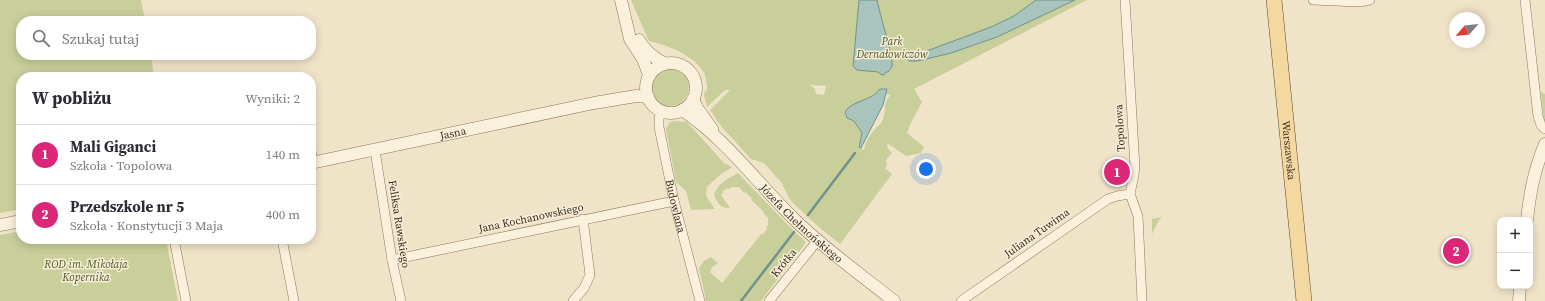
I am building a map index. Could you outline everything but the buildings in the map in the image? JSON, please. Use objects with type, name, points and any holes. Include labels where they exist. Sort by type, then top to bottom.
[{"type":"main road","name":"Warszawska","points":[[1274,0],[1304,301]]},
{"type":"street","points":[[621,0],[626,16],[630,39],[647,66],[648,97],[655,106],[668,112],[682,110],[689,105],[693,98],[695,83],[692,75],[679,65],[665,64],[658,66],[648,79]]},
{"type":"street","name":"Topolowa","points":[[1125,0],[1135,167],[1130,194]]},
{"type":"street","points":[[1313,0],[1359,2],[1370,0]]},
{"type":"street","points":[[1525,0],[1538,116],[1541,125],[1545,129]]},
{"type":"street","points":[[626,16],[646,50],[656,59],[665,64]]},
{"type":"street","name":"Jasna","points":[[594,103],[648,79]]},
{"type":"street","name":"Jasna","points":[[316,158],[375,150],[594,103],[636,96],[648,97]]},
{"type":"street","name":"Józefa Chełmońskiego","points":[[693,98],[697,108],[716,137]]},
{"type":"street","name":"Budowlana","points":[[662,110],[658,127],[674,201],[700,301]]},
{"type":"street","name":"Józefa Chełmońskiego","points":[[682,110],[716,137],[796,221],[894,301]]},
{"type":"street","points":[[1527,217],[1530,196],[1540,168],[1545,144]]},
{"type":"street","name":"Feliksa Rawskiego","points":[[375,150],[400,301]]},
{"type":"street","points":[[1130,194],[1138,216],[1142,301]]},
{"type":"street","name":"Juliana Tuwima","points":[[961,301],[1101,203],[1117,196],[1130,194]]},
{"type":"street","name":"Jana Kochanowskiego","points":[[392,260],[674,201]]},
{"type":"street","points":[[574,301],[584,288],[590,275],[583,219]]},
{"type":"street","points":[[0,225],[16,222]]},
{"type":"street","name":"Krótka","points":[[769,301],[818,240]]},
{"type":"street","points":[[175,244],[186,301]]},
{"type":"street","points":[[283,244],[294,301]]},
{"type":"street","points":[[1519,301],[1520,289]]},
{"type":"green space","points":[[0,0],[141,0],[144,16],[16,16],[16,60],[152,60],[153,72],[16,72],[16,210],[0,213]]},
{"type":"green space","name":"Park Dernałowiczów","points":[[631,0],[1087,0],[914,89],[922,102],[907,133],[924,147],[921,153],[906,156],[887,143],[888,149],[892,153],[886,160],[887,166],[885,168],[892,174],[840,244],[793,203],[781,182],[764,163],[751,159],[720,125],[710,110],[730,90],[725,90],[707,107],[704,95],[705,91],[707,91],[706,81],[705,75],[701,68],[681,52],[649,41]],"holes":[[[810,85],[826,86],[824,95],[816,94],[815,89]],[[877,93],[891,95],[886,101],[881,123],[870,136],[865,144],[864,150],[858,146],[863,133],[854,121],[854,105]]]},
{"type":"green space","points":[[670,68],[680,71],[686,77],[689,87],[686,97],[680,103],[670,106],[660,103],[654,97],[651,87],[654,77],[660,71]]},
{"type":"green space","points":[[1541,92],[1545,94],[1545,120],[1544,120]]},
{"type":"green space","points":[[670,122],[687,122],[724,163],[732,167],[720,175],[707,187],[706,196],[715,209],[691,210],[686,191],[676,182],[666,129]]},
{"type":"green space","points":[[738,173],[805,241],[805,244],[761,301],[706,301],[699,268],[704,261],[711,257],[718,263],[711,268],[712,269],[710,272],[722,283],[762,233],[763,235],[768,225],[768,218],[763,213],[764,212],[739,187],[728,188],[723,191],[721,195],[730,208],[724,208],[717,201],[714,195],[717,188],[723,182]]},
{"type":"green space","points":[[1162,217],[1159,220],[1152,234],[1152,219]]},
{"type":"green space","name":"ROD im. Mikołaja Kopernika","points":[[16,232],[16,244],[167,244],[178,301],[0,301],[0,235]]},
{"type":"water","points":[[859,0],[877,0],[892,62],[891,68],[884,75],[878,72],[857,70],[853,66]]},
{"type":"water","points":[[1036,0],[1075,0],[997,37],[951,53],[918,61],[909,61],[908,58],[991,27],[1014,16]]},
{"type":"water","points":[[880,89],[887,89],[883,105],[861,148],[859,147],[862,133],[854,121],[847,118],[845,112],[852,105],[872,96]]},
{"type":"waterway","points":[[808,215],[855,153]]},
{"type":"waterway","points":[[741,301],[794,232]]},
{"type":"place","name":"Mali Giganci","points":[[1117,172]]},
{"type":"place","name":"Przedszkole nr 5","points":[[1456,251]]}]
